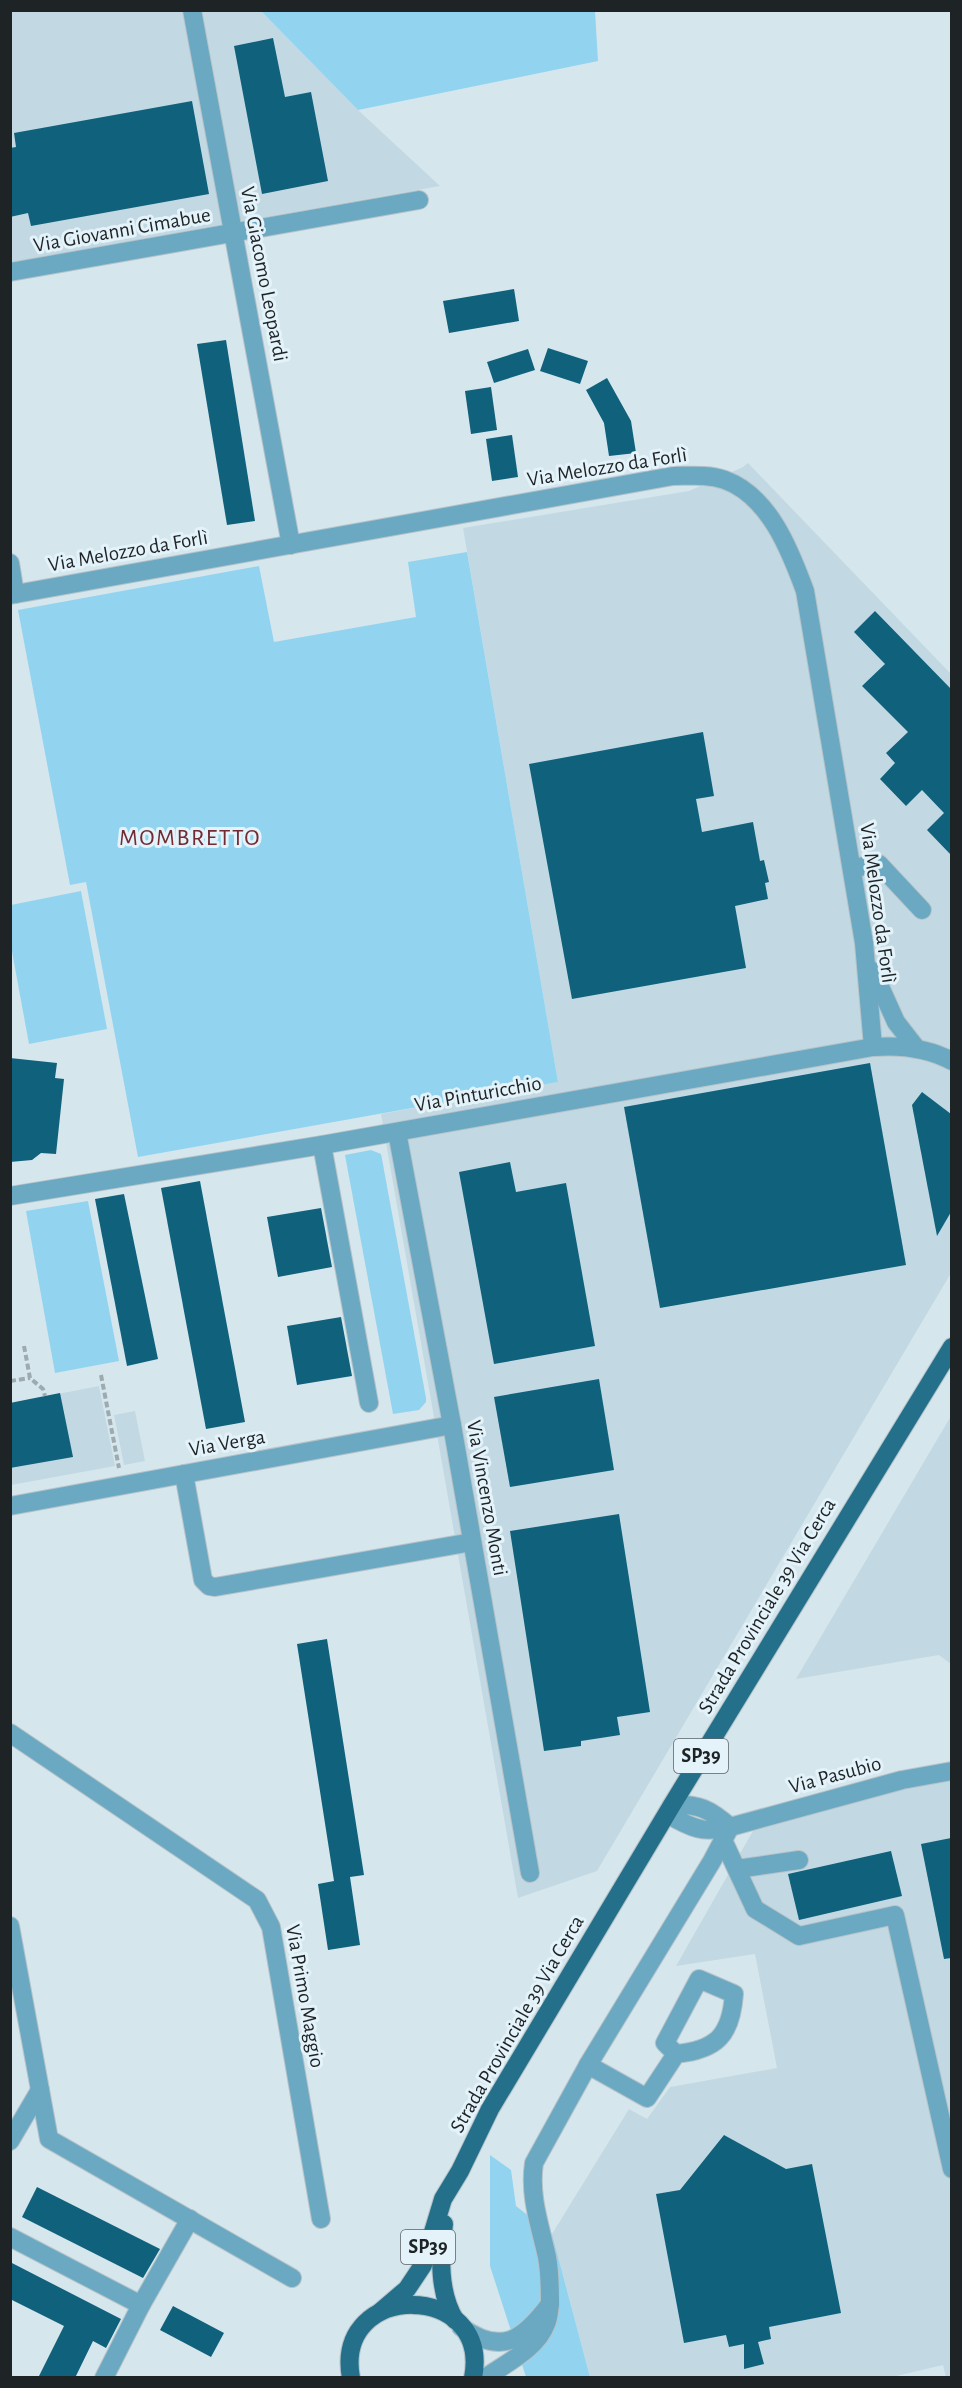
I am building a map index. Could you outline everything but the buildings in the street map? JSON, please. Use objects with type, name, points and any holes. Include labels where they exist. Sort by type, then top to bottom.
[{"type":"main road","name":"Strada Provinciale 39 Via Cerca","points":[[350,2375],[353,2346],[358,2335],[365,2325],[407,2289],[423,2265],[443,2199],[460,2171],[490,2109],[951,1347]]},
{"type":"main road","name":"Strada Provinciale 39 Via Cerca","points":[[460,2171],[444,2221],[441,2245],[443,2286],[450,2312],[472,2348],[473,2378]]},
{"type":"main road","points":[[380,2312],[396,2305],[420,2304],[443,2311],[458,2324]]},
{"type":"street","name":"Via Giacomo Leopardi","points":[[192,10],[291,545]]},
{"type":"street","name":"Via Giovanni Cimabue","points":[[10,272],[419,200]]},
{"type":"street","name":"Via Melozzo da Forlì","points":[[13,595],[673,476],[704,475],[726,480],[751,496],[773,522],[792,554],[805,591],[864,943],[873,1047]]},
{"type":"street","points":[[10,564],[13,595]]},
{"type":"street","points":[[852,868],[879,864],[922,910]]},
{"type":"street","points":[[864,943],[876,983],[896,1022],[917,1049]]},
{"type":"street","name":"Via Pinturicchio","points":[[10,1196],[322,1145],[873,1047],[893,1045],[917,1049],[951,1061]]},
{"type":"street","name":"Via Vincenzo Monti","points":[[397,1132],[452,1425],[530,1872]]},
{"type":"street","points":[[322,1145],[369,1404]]},
{"type":"street","name":"Via Verga","points":[[10,1506],[452,1425]]},
{"type":"street","points":[[184,1474],[203,1580],[209,1586],[215,1587],[472,1542]]},
{"type":"street","name":"Via Primo Maggio","points":[[10,1733],[257,1900],[271,1927],[321,2219]]},
{"type":"street","name":"Via Pasubio","points":[[727,1833],[902,1780],[951,1771]]},
{"type":"street","points":[[672,1805],[690,1803],[715,1814],[727,1833],[737,1869],[756,1909],[799,1936],[895,1915],[951,2169]]},
{"type":"street","points":[[485,2378],[522,2352],[538,2337],[547,2323],[550,2280],[531,2181],[534,2163],[588,2064],[727,1833]]},
{"type":"street","points":[[737,1869],[798,1860]]},
{"type":"street","points":[[10,1926],[49,2139],[292,2278]]},
{"type":"street","points":[[588,2064],[647,2098],[676,2054]]},
{"type":"street","points":[[10,2141],[40,2090]]},
{"type":"street","points":[[104,2378],[141,2305],[190,2219]]},
{"type":"street","points":[[10,2237],[141,2305]]},
{"type":"street","points":[[458,2324],[486,2341],[511,2340],[524,2334],[550,2304]]},
{"type":"path","points":[[24,1346],[30,1378],[43,1389],[45,1396]]},
{"type":"path","points":[[101,1375],[123,1486]]},
{"type":"path","points":[[10,1381],[30,1378]]},
{"type":"shaded area","points":[[11,11],[261,11],[358,110],[440,186],[11,262]]},
{"type":"shaded area","points":[[261,11],[595,11],[598,61],[358,110]]},
{"type":"shaded area","points":[[748,463],[951,674],[951,1273],[597,1871],[518,1898],[381,1114],[558,1082],[463,528],[689,491]]},
{"type":"shaded area","points":[[467,552],[558,1082],[138,1157],[86,882],[70,885],[18,610],[259,566],[274,642],[416,617],[408,562]]},
{"type":"shaded area","points":[[81,891],[107,1029],[29,1044],[11,946],[11,905]]},
{"type":"shaded area","points":[[371,1150],[381,1154],[426,1398],[426,1402],[419,1410],[393,1414],[345,1155]]},
{"type":"shaded area","points":[[88,1201],[119,1361],[55,1373],[26,1211]]},
{"type":"shaded area","points":[[99,1386],[115,1466],[11,1485],[11,1403]]},
{"type":"shaded area","points":[[135,1411],[145,1461],[124,1465],[114,1415]]},
{"type":"shaded area","points":[[951,1416],[951,1664],[939,1655],[796,1679]]},
{"type":"shaded area","points":[[951,1762],[951,2377],[946,2377],[943,2365],[888,2378],[590,2377],[552,2234],[629,2109],[647,2119],[670,2087],[777,2068],[755,1954],[676,1966],[766,1808],[894,1773]]},
{"type":"shaded area","points":[[490,2155],[511,2170],[516,2206],[552,2234],[590,2377],[526,2377],[490,2266]]},
{"type":"district","name":"MOMBRETTO","points":[[190,838]]}]
